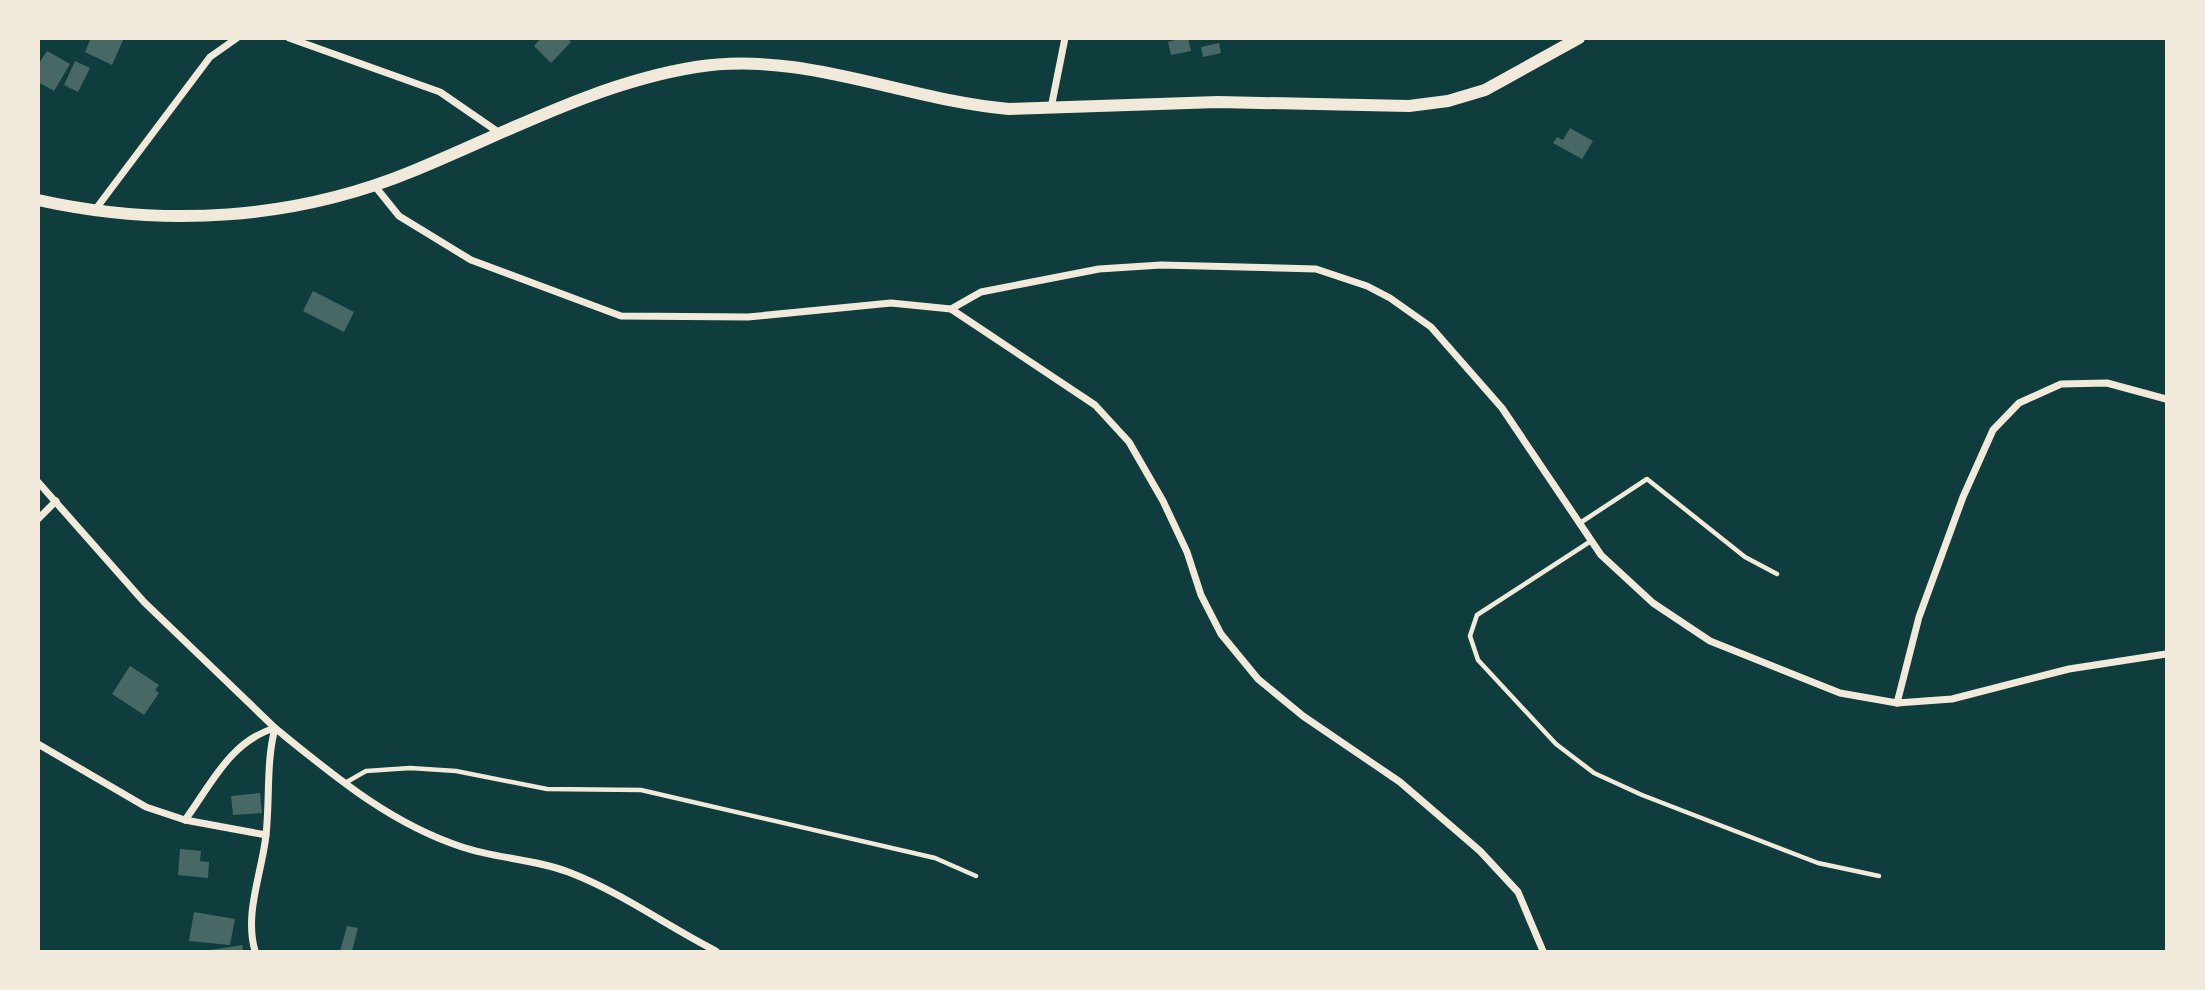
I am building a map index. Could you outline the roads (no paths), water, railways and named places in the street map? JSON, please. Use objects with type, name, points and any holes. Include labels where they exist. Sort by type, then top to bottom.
[{"type":"main road","points":[[38,201],[95,211],[162,217],[228,215],[300,205],[374,185],[611,88],[649,76],[699,66],[738,64],[824,72],[975,106],[1051,108],[1218,102],[1409,106],[1448,101],[1485,90],[1579,38]]},
{"type":"street","points":[[95,211],[210,57],[237,38]]},
{"type":"street","points":[[289,38],[440,92],[501,134]]},
{"type":"street","points":[[1051,108],[1065,38]]},
{"type":"street","points":[[374,185],[399,216],[471,260],[621,316],[748,317],[891,303],[951,309],[1095,405],[1129,442],[1163,500],[1187,552],[1201,595],[1221,634],[1267,687],[1303,716],[1401,782],[1480,851],[1518,892],[1544,951]]},
{"type":"street","points":[[951,309],[981,292],[1099,269],[1161,265],[1316,269],[1342,276],[1390,298],[1449,345],[1502,408],[1601,555],[1635,588],[1671,617],[1710,641],[1840,693],[1897,703],[1952,699],[2069,669],[2166,654]]},
{"type":"street","points":[[1897,703],[1919,617],[1963,497],[1993,430],[2019,403],[2061,384],[2107,383],[2166,399]]},
{"type":"street","points":[[38,482],[56,500],[100,556],[144,602],[275,728],[374,806],[407,824],[462,847],[533,862],[593,882],[703,949],[716,951]]},
{"type":"street","points":[[38,519],[56,500]]},
{"type":"street","points":[[185,820],[234,751],[250,738],[275,728]]},
{"type":"street","points":[[255,951],[251,940],[256,880],[266,835],[270,747],[275,728]]},
{"type":"street","points":[[38,744],[125,797],[185,820],[266,835]]},
{"type":"lane","points":[[1580,523],[1647,478],[1745,557],[1777,574]]},
{"type":"lane","points":[[1591,541],[1477,615],[1470,636],[1478,660],[1556,744],[1606,779],[1818,863],[1879,876]]},
{"type":"lane","points":[[344,784],[357,775],[376,770],[435,769],[527,787],[614,788],[667,793],[936,858],[976,876]]}]
